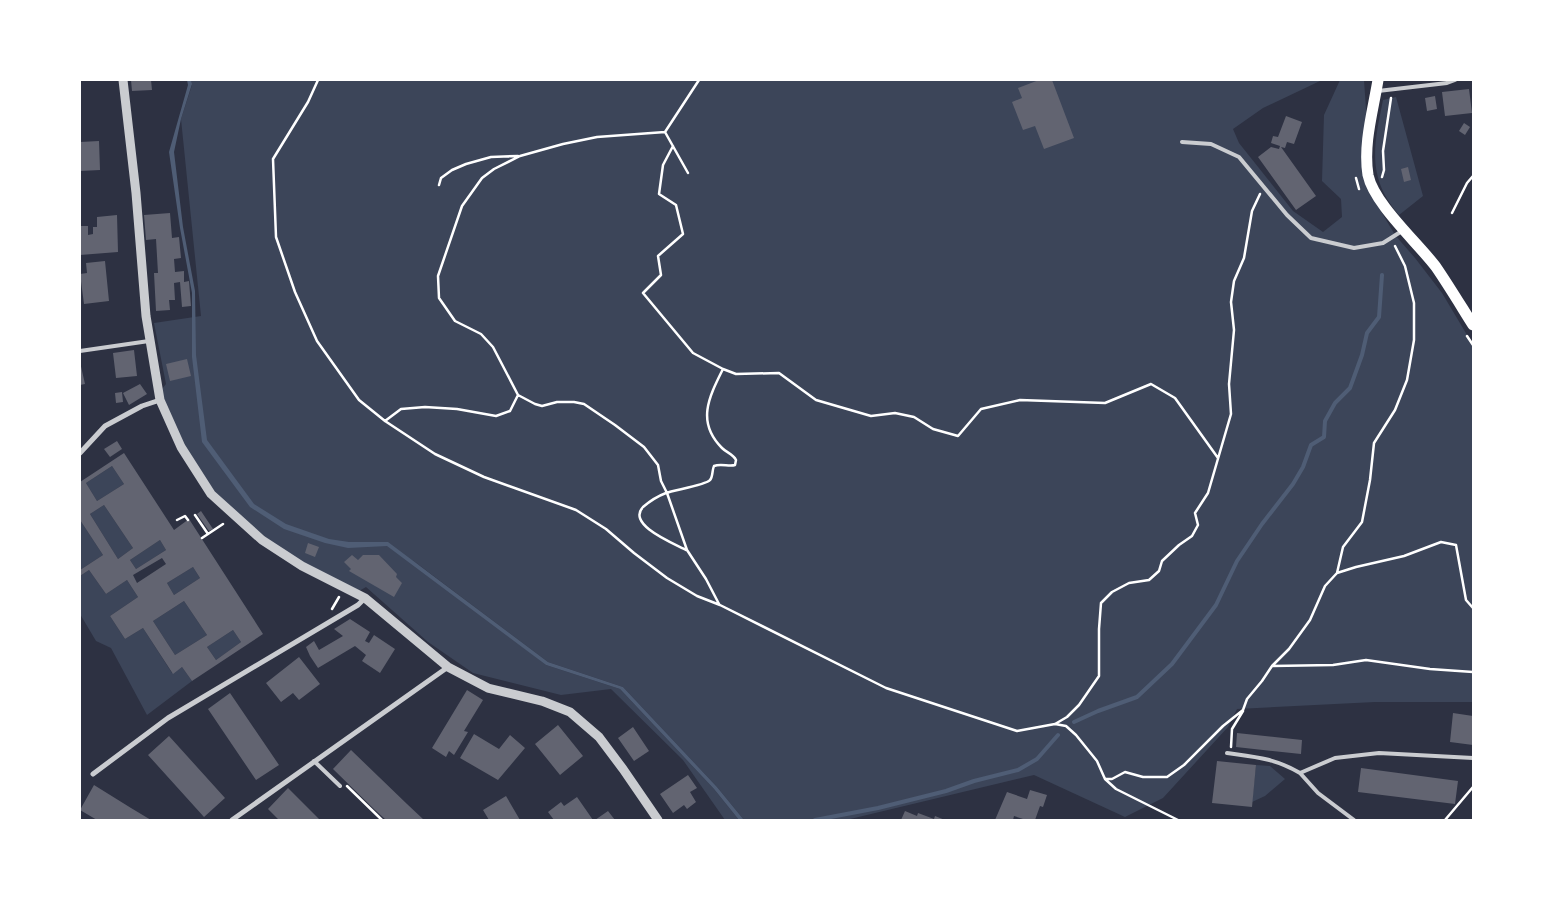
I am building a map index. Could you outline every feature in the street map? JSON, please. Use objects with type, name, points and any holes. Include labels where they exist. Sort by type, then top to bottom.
[{"type":"main road","points":[[1377,86],[1366,157],[1369,177],[1385,206],[1436,267],[1473,326]]},
{"type":"street","points":[[124,80],[136,192],[146,316],[160,400],[181,447],[211,494],[262,540],[302,566],[365,598],[448,667],[488,688],[542,700],[570,712],[599,737],[624,769],[658,820]]},
{"type":"street","points":[[80,453],[104,426],[134,410],[160,400]]},
{"type":"street","points":[[93,774],[168,718],[358,605],[365,598]]},
{"type":"street","points":[[232,820],[448,667]]},
{"type":"lane","points":[[1377,86],[1393,89],[1447,83],[1455,80]]},
{"type":"lane","points":[[1182,142],[1211,144],[1239,157],[1287,215],[1312,238],[1354,248],[1383,243],[1404,230]]},
{"type":"lane","points":[[80,351],[149,341]]},
{"type":"lane","points":[[1227,753],[1267,758],[1285,764],[1300,773],[1318,793],[1354,820]]},
{"type":"lane","points":[[1300,773],[1335,758],[1379,753],[1473,758]]},
{"type":"lane","points":[[314,761],[340,786]]},
{"type":"path","points":[[318,80],[308,102],[273,159],[276,237],[295,292],[317,341],[359,400],[385,421],[435,454],[484,477],[576,510],[606,529],[668,578],[697,596],[720,605],[886,688],[1017,731],[1056,724],[1066,726],[1076,735],[1097,762],[1105,779],[1116,788],[1178,820]]},
{"type":"path","points":[[665,132],[699,80]]},
{"type":"path","points":[[1378,180],[1384,170],[1383,151],[1393,89]]},
{"type":"path","points":[[665,132],[597,137],[563,144],[520,156],[494,169],[482,178],[462,206],[438,276],[439,298],[454,321],[481,334],[493,347],[518,395],[542,406],[557,402],[584,404],[644,447],[658,465],[661,482],[667,493],[672,512],[687,550],[720,605]]},
{"type":"path","points":[[665,132],[688,173]]},
{"type":"path","points":[[673,146],[663,165],[659,194],[676,206],[683,234],[658,256],[661,275],[643,293],[693,353],[736,374],[779,372],[816,400],[871,416],[894,413],[914,417],[933,429],[958,436],[981,410],[1020,400],[1105,403],[1150,384],[1175,398],[1218,458]]},
{"type":"path","points":[[439,185],[441,178],[452,170],[466,164],[490,156],[520,156]]},
{"type":"path","points":[[1452,213],[1467,183],[1473,176]]},
{"type":"path","points":[[1056,724],[1067,717],[1079,705],[1099,676],[1098,629],[1101,604],[1112,592],[1130,583],[1149,580],[1160,571],[1162,561],[1192,536],[1198,525],[1195,513],[1208,493],[1231,414],[1229,384],[1234,330],[1231,302],[1234,281],[1244,258],[1252,211],[1263,186]]},
{"type":"path","points":[[1227,753],[1232,741],[1232,729],[1243,714],[1247,699],[1262,682],[1272,666],[1289,649],[1310,620],[1325,586],[1337,573],[1343,547],[1362,522],[1370,480],[1374,443],[1395,410],[1408,380],[1414,340],[1414,303],[1405,266],[1391,238]]},
{"type":"path","points":[[687,550],[652,532],[640,520],[639,514],[641,509],[657,497],[706,483],[712,477],[714,466],[724,464],[732,466],[735,464],[735,458],[723,448],[710,430],[706,420],[707,407],[723,369]]},
{"type":"path","points":[[385,421],[401,409],[424,407],[457,409],[496,416],[510,411],[518,395]]},
{"type":"path","points":[[196,515],[208,534]]},
{"type":"path","points":[[177,520],[185,516],[188,520]]},
{"type":"path","points":[[202,538],[223,524]]},
{"type":"path","points":[[1337,573],[1404,556],[1441,542],[1456,546],[1466,600],[1473,608]]},
{"type":"path","points":[[1272,666],[1333,665],[1366,660],[1430,669],[1473,672]]},
{"type":"path","points":[[1105,779],[1112,779],[1125,772],[1143,777],[1167,777],[1184,765],[1223,726],[1244,710]]},
{"type":"path","points":[[344,784],[382,820]]},
{"type":"path","points":[[1445,820],[1473,787]]},
{"type":"shaded area","points":[[187,80],[191,80],[192,84],[181,119],[174,152],[183,227],[195,291],[196,355],[207,440],[254,504],[286,524],[329,539],[349,542],[388,542],[548,662],[623,687],[717,787],[744,820],[739,820],[714,789],[620,689],[546,665],[387,546],[348,548],[325,543],[284,529],[250,507],[202,442],[192,357],[192,293],[169,152],[188,85]]},
{"type":"shaded area","points":[[191,80],[1337,80],[1320,81],[1263,108],[1233,129],[1239,143],[1293,211],[1323,232],[1342,217],[1341,199],[1322,181],[1324,115],[1340,80],[1364,80],[1372,196],[1395,235],[1442,293],[1473,345],[1473,702],[1375,702],[1237,709],[1228,727],[1163,798],[1125,817],[1034,775],[846,820],[744,820],[717,787],[623,687],[548,662],[411,559],[546,665],[620,689],[714,789],[739,820],[725,820],[683,760],[611,689],[561,695],[473,673],[428,642],[366,587],[354,594],[302,566],[211,494],[181,447],[159,393],[166,384],[154,323],[201,316],[181,119],[192,85]]},
{"type":"shaded area","points":[[1396,97],[1423,196],[1399,215],[1388,201],[1381,187],[1375,160],[1375,146],[1383,100]]},
{"type":"shaded area","points":[[112,466],[124,484],[97,501],[86,483]]},
{"type":"shaded area","points":[[104,505],[133,548],[118,559],[90,514]]},
{"type":"shaded area","points":[[80,520],[103,555],[80,570]]},
{"type":"shaded area","points":[[160,540],[166,550],[136,569],[130,560]]},
{"type":"shaded area","points":[[193,567],[200,578],[174,595],[167,583]]},
{"type":"shaded area","points":[[89,570],[106,594],[127,580],[138,597],[110,616],[125,639],[143,628],[172,673],[182,667],[192,681],[147,715],[111,648],[96,641],[80,614],[80,576]]},
{"type":"shaded area","points":[[184,601],[207,635],[175,655],[153,621]]},
{"type":"shaded area","points":[[233,630],[241,642],[216,660],[207,647]]},
{"type":"shaded area","points":[[1256,765],[1270,766],[1285,779],[1265,796],[1252,802]]},
{"type":"building","points":[[131,80],[151,80],[152,90],[132,91]]},
{"type":"building","points":[[1039,80],[1052,80],[1074,138],[1044,149],[1035,126],[1023,130],[1012,102],[1022,98],[1018,88]]},
{"type":"building","points":[[1469,89],[1472,113],[1445,116],[1442,92]]},
{"type":"building","points":[[1435,96],[1437,109],[1427,111],[1425,98]]},
{"type":"building","points":[[1286,116],[1302,122],[1294,144],[1287,142],[1285,148],[1281,147],[1316,196],[1296,210],[1258,157],[1271,147],[1279,149],[1280,146],[1271,143],[1273,136],[1278,137]]},
{"type":"building","points":[[1464,123],[1470,127],[1465,135],[1459,131]]},
{"type":"building","points":[[99,141],[100,170],[80,171],[80,142]]},
{"type":"building","points":[[1408,167],[1411,180],[1404,182],[1401,169]]},
{"type":"building","points":[[170,213],[172,238],[179,237],[181,258],[174,259],[175,272],[184,271],[184,282],[189,281],[191,306],[182,307],[180,282],[174,283],[175,300],[169,300],[170,310],[156,311],[154,273],[158,273],[156,239],[146,240],[144,215]]},
{"type":"building","points":[[117,215],[118,252],[80,255],[80,226],[88,226],[88,235],[93,234],[93,227],[97,227],[97,217]]},
{"type":"building","points":[[105,261],[109,301],[84,304],[80,274],[87,273],[86,263]]},
{"type":"building","points":[[134,350],[137,376],[116,378],[113,353]]},
{"type":"building","points":[[187,359],[191,376],[170,381],[166,364]]},
{"type":"building","points":[[80,362],[85,384],[80,385]]},
{"type":"building","points":[[140,384],[147,394],[129,405],[123,393]]},
{"type":"building","points":[[122,392],[123,402],[116,403],[115,393]]},
{"type":"building","points":[[117,441],[122,449],[110,457],[104,449]]},
{"type":"building","points":[[124,453],[174,530],[189,519],[263,634],[192,681],[182,667],[173,674],[143,628],[125,639],[110,616],[138,597],[127,580],[106,594],[89,570],[80,576],[80,570],[103,555],[80,520],[80,482]],"holes":[[[112,466],[124,484],[97,501],[86,483]],[[104,505],[133,548],[118,559],[90,514]],[[160,540],[166,550],[136,569],[130,560]],[[162,558],[166,564],[137,583],[133,575]],[[193,567],[200,578],[174,595],[167,583]],[[184,601],[207,635],[175,655],[153,621]],[[233,630],[241,642],[216,660],[207,647]]]},
{"type":"building","points":[[201,511],[213,529],[209,531],[197,514]]},
{"type":"building","points":[[308,543],[319,547],[315,557],[305,553]]},
{"type":"building","points":[[352,555],[358,560],[363,555],[379,555],[397,574],[396,577],[402,583],[394,597],[349,571],[351,569],[344,562]]},
{"type":"building","points":[[350,619],[370,632],[365,641],[369,643],[374,635],[395,649],[380,673],[362,661],[366,655],[355,646],[318,668],[310,656],[306,647],[314,641],[319,650],[343,636],[334,629]]},
{"type":"building","points":[[299,657],[320,684],[299,700],[293,693],[281,702],[266,683]]},
{"type":"building","points":[[467,690],[483,700],[464,731],[468,732],[454,755],[449,751],[446,757],[432,748]]},
{"type":"building","points":[[230,693],[279,765],[256,780],[208,709]]},
{"type":"building","points":[[1453,713],[1473,716],[1473,745],[1450,742]]},
{"type":"building","points":[[558,725],[583,756],[560,775],[535,744]]},
{"type":"building","points":[[633,727],[649,751],[634,761],[618,738]]},
{"type":"building","points":[[1237,733],[1302,740],[1301,754],[1236,747]]},
{"type":"building","points":[[474,734],[499,749],[510,735],[525,748],[498,780],[460,758]]},
{"type":"building","points":[[169,736],[225,798],[204,817],[148,755]]},
{"type":"building","points":[[351,750],[424,820],[386,820],[375,810],[333,769]]},
{"type":"building","points":[[1217,761],[1256,765],[1252,807],[1212,803]]},
{"type":"building","points":[[1361,768],[1458,781],[1455,804],[1358,792]]},
{"type":"building","points":[[688,775],[697,788],[690,792],[696,802],[687,809],[684,805],[673,813],[660,794]]},
{"type":"building","points":[[94,785],[151,820],[97,820],[80,810]]},
{"type":"building","points":[[288,788],[320,820],[279,820],[268,809]]},
{"type":"building","points":[[1030,790],[1047,795],[1043,807],[1040,806],[1035,820],[1026,820],[1014,816],[1013,820],[995,820],[1007,792],[1027,799]]},
{"type":"building","points":[[506,796],[520,820],[489,820],[483,810]]},
{"type":"building","points":[[577,797],[593,820],[554,820],[548,812],[561,802],[564,806]]},
{"type":"building","points":[[608,811],[615,820],[595,820]]},
{"type":"building","points":[[905,811],[917,816],[918,813],[934,819],[935,816],[945,820],[901,820]]},
{"type":"waterway","points":[[1074,722],[1137,697],[1172,664],[1216,605],[1237,561],[1262,524],[1293,484],[1303,467],[1311,445],[1324,437],[1325,421],[1335,403],[1350,388],[1362,355],[1367,333],[1379,317],[1382,275]]},
{"type":"waterway","points":[[815,820],[878,808],[1018,770],[1037,759],[1058,735]]}]
